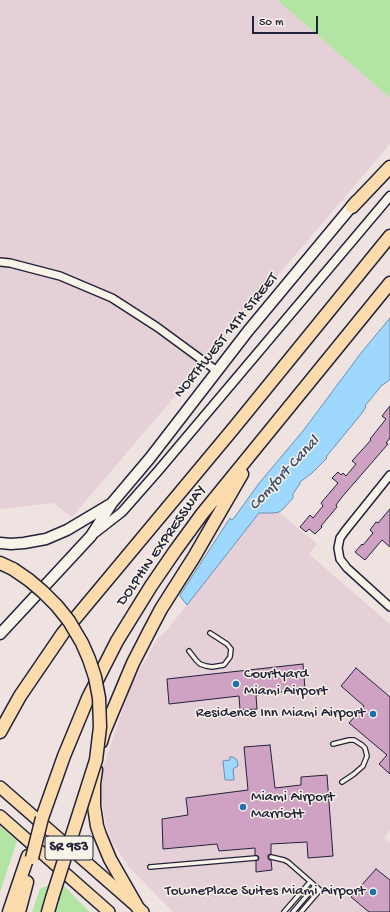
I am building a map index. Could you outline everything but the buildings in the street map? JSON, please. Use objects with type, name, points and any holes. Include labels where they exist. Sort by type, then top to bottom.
[{"type":"highway","points":[[352,207],[390,167]]},
{"type":"highway","name":"DOLPHIN EXPRESSWAY","points":[[0,732],[24,690],[63,633],[233,429],[390,236]]},
{"type":"highway","name":"DOLPHIN EXPRESSWAY","points":[[30,857],[49,797],[88,698],[117,641],[134,613],[188,532],[390,283]]},
{"type":"highway","points":[[141,910],[110,859],[97,826],[94,806],[94,784],[104,732],[133,663],[161,609],[194,557],[262,441]]},
{"type":"highway","points":[[0,563],[24,576],[43,592],[69,621],[82,643],[89,659],[99,698],[100,727],[96,760],[48,912]]},
{"type":"highway","name":"SR 953","points":[[0,787],[141,910]]},
{"type":"highway","name":"SR 953","points":[[0,816],[109,912]]},
{"type":"highway","points":[[9,912],[30,857]]},
{"type":"highway","points":[[19,912],[30,857]]},
{"type":"main road","name":"NORTHWEST 14TH STREET","points":[[0,634],[91,536],[112,503],[150,458],[248,331],[352,207],[390,159]]},
{"type":"main road","points":[[0,544],[24,543],[46,539],[83,521],[112,503]]},
{"type":"street","name":"NORTHWEST 14TH STREET","points":[[91,536],[122,512],[390,196]]},
{"type":"street","points":[[0,262],[10,263],[60,276],[112,298],[157,327],[217,371]]},
{"type":"street","points":[[390,474],[345,530],[338,543],[338,554],[343,563],[352,574],[390,608]]},
{"type":"lane","points":[[189,651],[200,664],[212,667],[224,665],[230,657],[231,649],[227,644],[210,633]]},
{"type":"lane","points":[[333,744],[354,740],[365,748],[366,752],[363,766],[342,782]]},
{"type":"lane","points":[[271,857],[284,860],[292,865],[320,890],[301,912]]},
{"type":"lane","points":[[150,867],[256,858]]},
{"type":"lane","points":[[284,912],[310,882]]},
{"type":"lane","points":[[293,912],[315,886]]},
{"type":"shaded area","points":[[0,0],[277,0],[390,98],[390,144],[72,517],[53,503],[0,509]]},
{"type":"shaded area","points":[[279,512],[317,544],[309,554],[390,624],[390,830],[384,838],[390,843],[390,912],[173,912],[128,866],[111,840],[105,820],[100,792],[103,768],[131,685],[157,639],[167,630],[259,513]]},
{"type":"green space","points":[[277,0],[390,0],[390,98]]},
{"type":"green space","points":[[0,826],[17,841],[0,892]]},
{"type":"green space","points":[[51,884],[64,886],[90,912],[32,912],[40,889]]},
{"type":"water","name":"Comfort Canal","points":[[390,318],[390,379],[382,385],[365,406],[366,407],[362,413],[326,457],[327,458],[312,473],[300,482],[293,494],[293,498],[283,509],[274,513],[259,513],[187,605],[180,595],[230,518],[232,520],[234,518],[260,482],[303,431],[361,353]]},
{"type":"water","points":[[230,757],[237,760],[238,766],[233,769],[234,780],[225,780],[223,761],[230,760]]},
{"type":"place","name":"Courtyard Miami Airport","points":[[236,684]]},
{"type":"place","name":"Residence Inn Miami Airport","points":[[373,714]]},
{"type":"place","name":"Miami Airport Marriott","points":[[243,807]]},
{"type":"place","name":"TownePlace Suites Miami Airport","points":[[373,892]]}]
